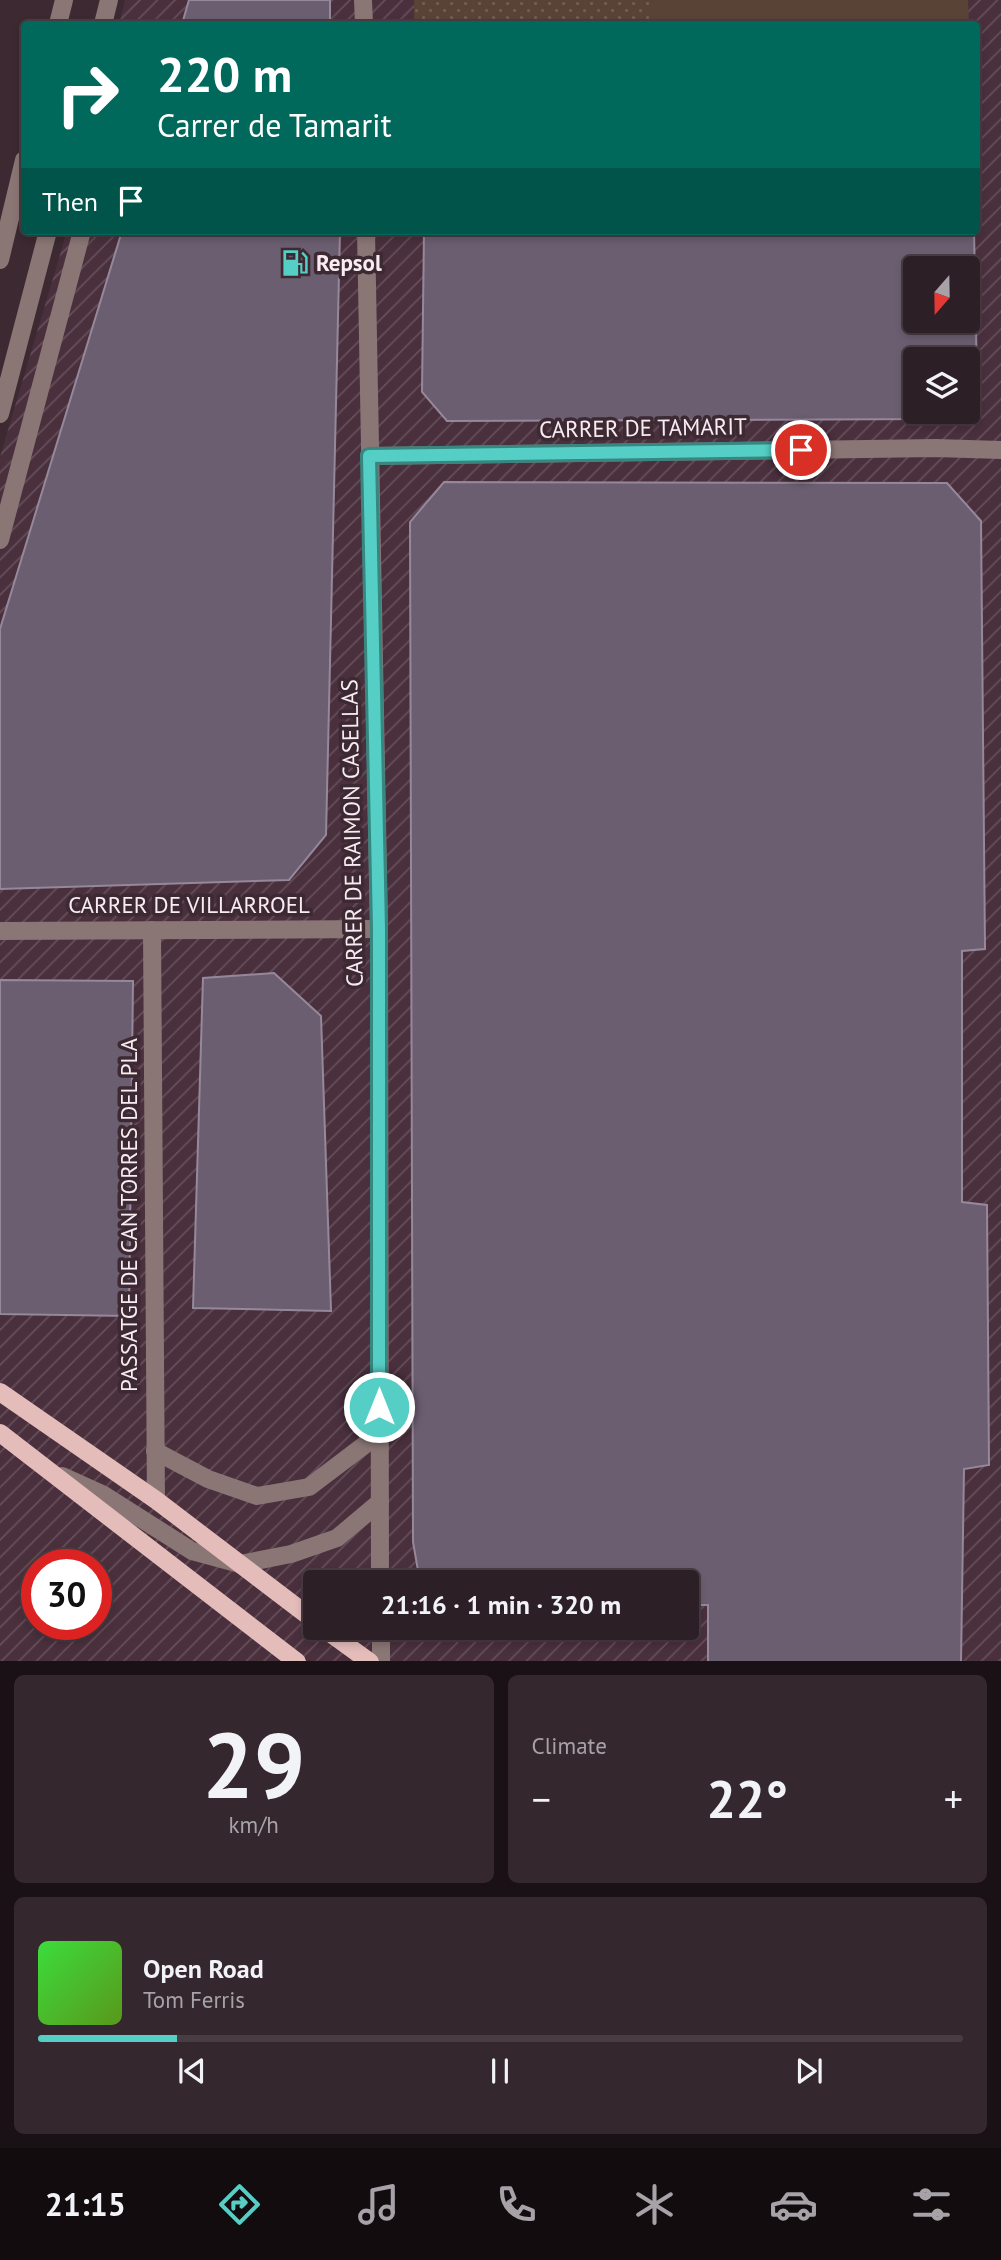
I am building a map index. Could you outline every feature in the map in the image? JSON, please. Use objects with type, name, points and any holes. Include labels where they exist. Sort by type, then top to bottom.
[{"type":"main road","points":[[0,1392],[156,1500],[303,1612]]},
{"type":"main road","points":[[0,1433],[298,1661]]},
{"type":"main road","points":[[340,1640],[370,1661]]},
{"type":"street","points":[[59,21],[64,0]]},
{"type":"street","points":[[104,21],[109,0]]},
{"type":"street","points":[[363,0],[364,21]]},
{"type":"street","points":[[0,225],[21,167]]},
{"type":"street","points":[[0,260],[21,172]]},
{"type":"street","points":[[0,414],[47,235]]},
{"type":"street","points":[[0,540],[81,235]]},
{"type":"street","name":"CARRER DE RAIMON CASELLAS","points":[[366,235],[379,929],[380,1570]]},
{"type":"street","name":"CARRER DE TAMARIT","points":[[369,456],[1001,450]]},
{"type":"street","name":"CARRER DE VILLARROEL","points":[[0,931],[379,929]]},
{"type":"street","name":"PASSATGE DE CAN TORRES DEL PLA","points":[[152,930],[156,1500]]},
{"type":"street","points":[[155,1451],[208,1479],[257,1496],[309,1487],[379,1434]]},
{"type":"street","points":[[44,1467],[104,1495],[192,1550],[240,1564],[291,1554],[337,1538],[380,1502]]},
{"type":"street","points":[[381,1640],[381,1661]]},
{"type":"shaded area","points":[[125,0],[1001,0],[1001,1661],[0,1661],[0,457],[66,235],[980,235],[980,21],[120,21]]},
{"type":"shaded area","points":[[414,0],[649,0],[649,21],[414,21]]},
{"type":"shaded area","points":[[649,0],[968,0],[969,21],[649,21]]},
{"type":"building","points":[[189,0],[330,0],[330,21],[183,21]]},
{"type":"building","points":[[121,235],[340,235],[326,835],[289,880],[0,889],[0,629]]},
{"type":"building","points":[[424,235],[974,235],[975,256],[903,256],[903,333],[976,333],[976,347],[903,347],[903,419],[447,421],[422,392]]},
{"type":"building","points":[[444,482],[947,483],[981,521],[985,949],[962,951],[962,1202],[987,1205],[989,1465],[964,1469],[961,1661],[708,1661],[708,1605],[699,1605],[699,1570],[418,1570],[413,1542],[410,522]]},
{"type":"building","points":[[274,973],[321,1016],[331,1311],[193,1308],[203,978]]},
{"type":"building","points":[[0,980],[133,981],[129,1316],[0,1314]]},
{"type":"place","name":"Repsol","points":[[295,263]]},
{"type":"route","points":[[379,1407],[379,929],[369,456],[801,450]]}]
